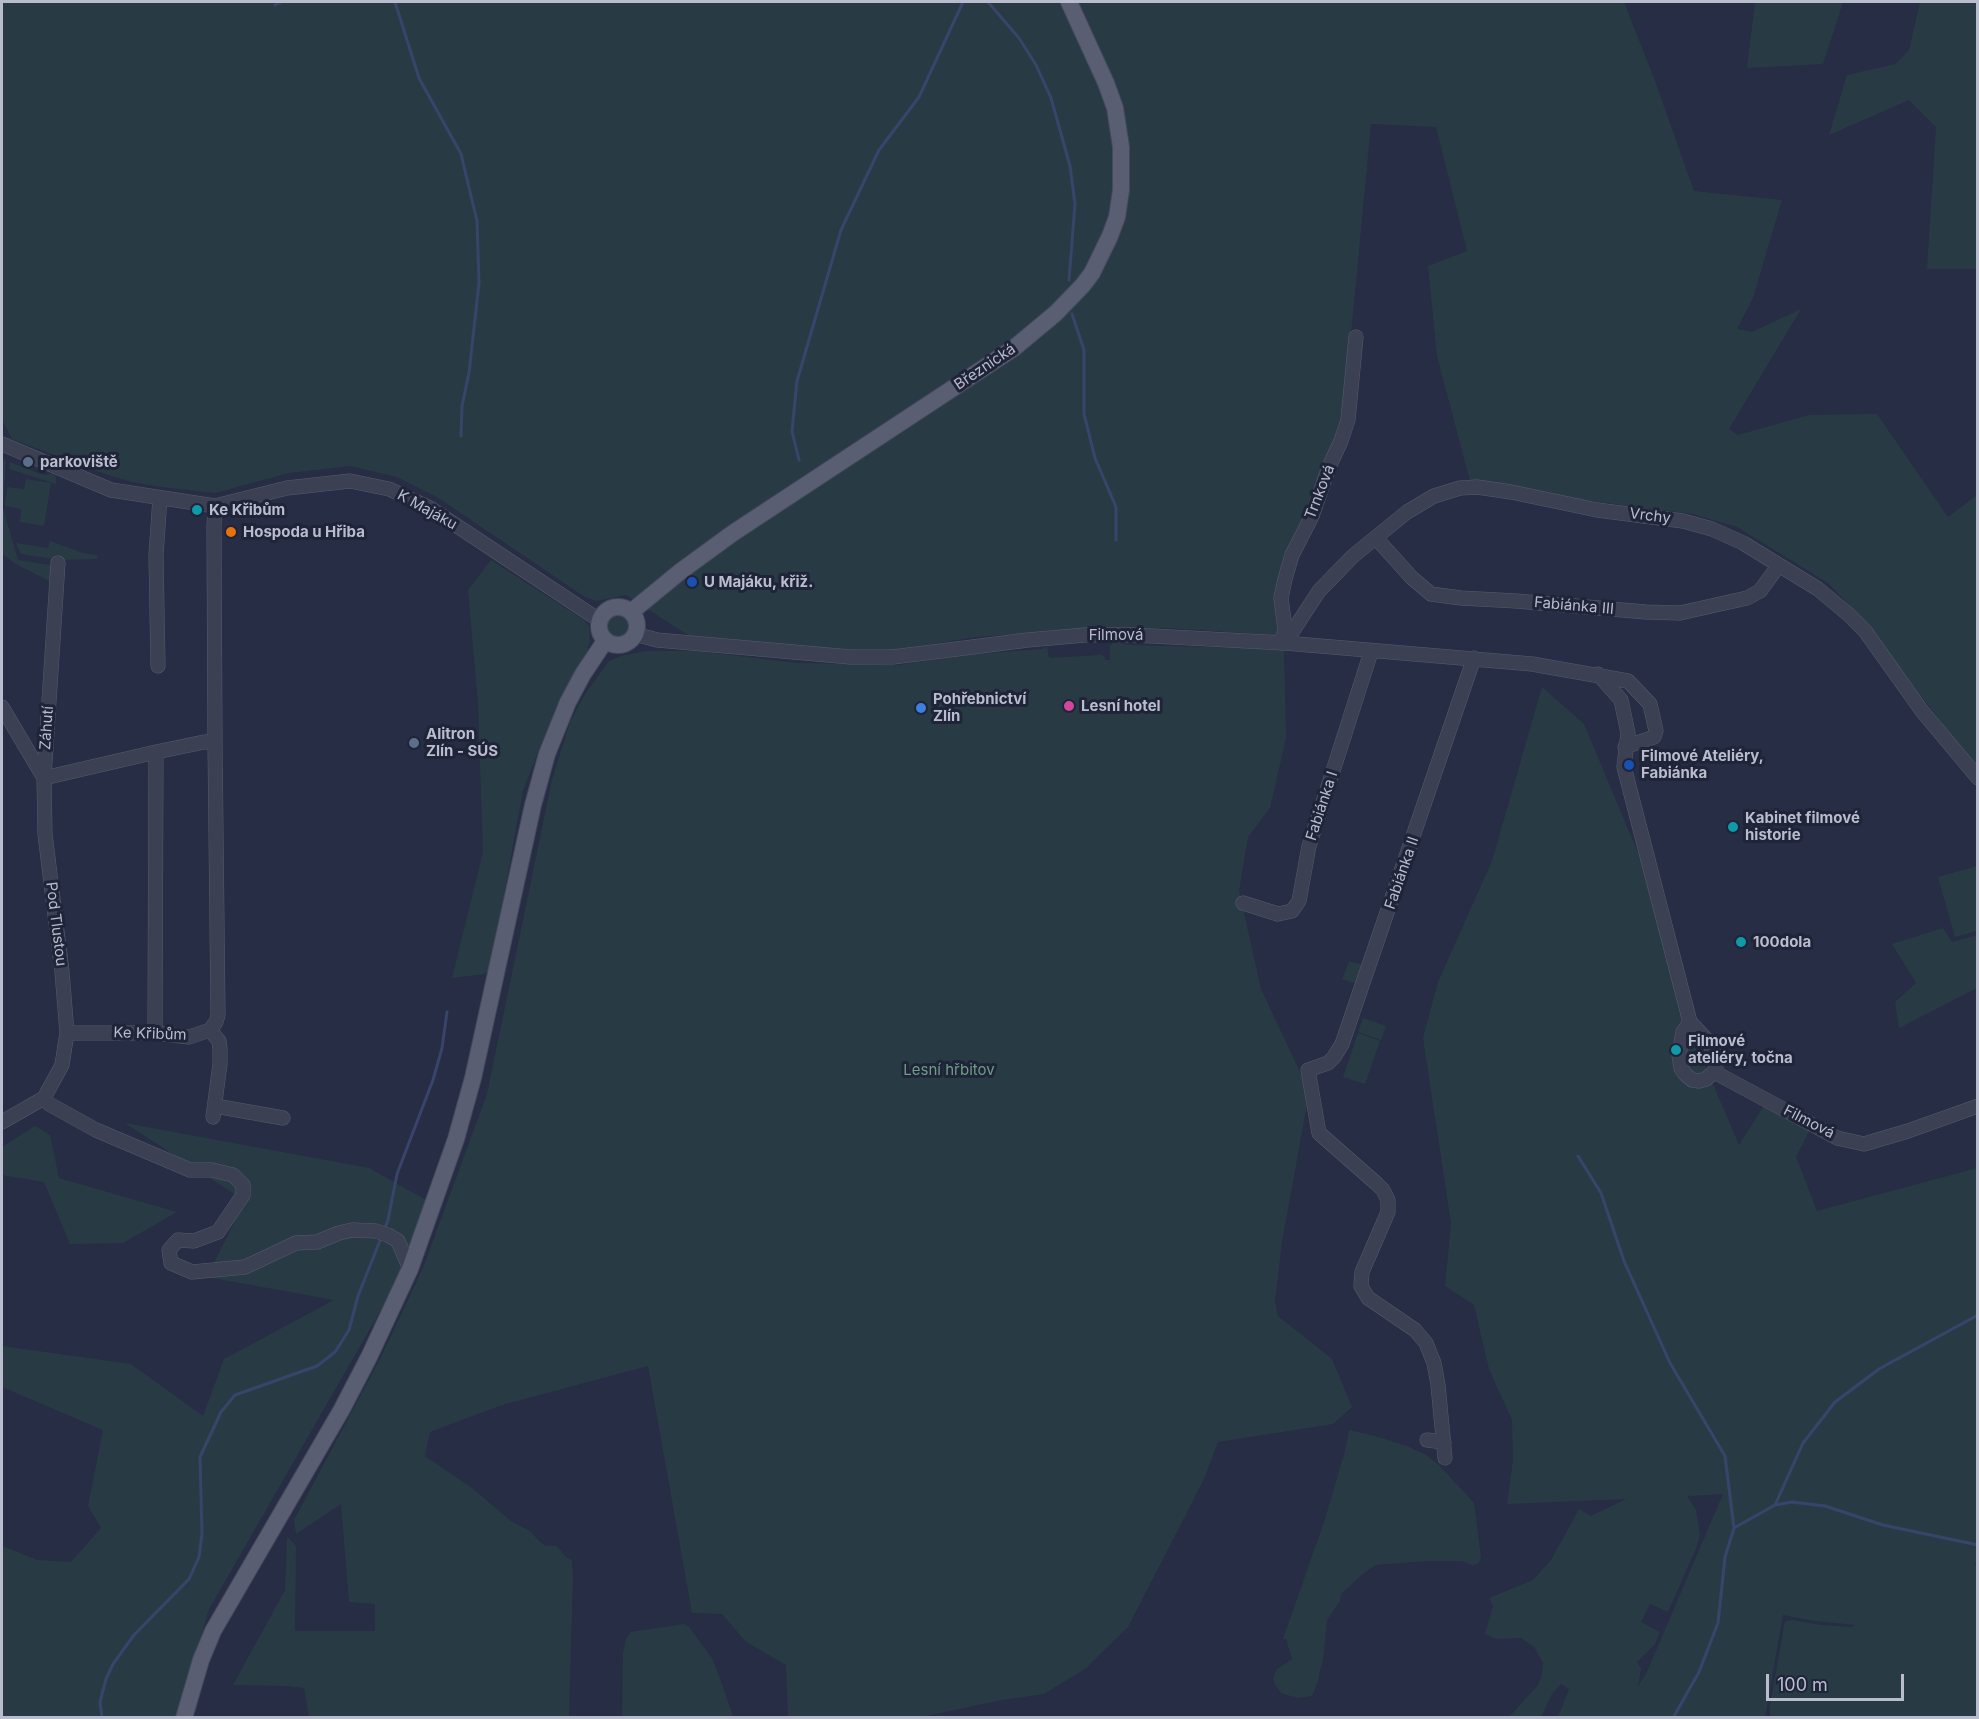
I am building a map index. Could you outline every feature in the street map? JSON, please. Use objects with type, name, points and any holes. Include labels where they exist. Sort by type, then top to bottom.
[{"type":"main road","name":"Březnická","points":[[630,612],[733,533],[1014,348],[1056,313],[1092,273],[1117,217],[1121,190],[1122,147],[1115,108],[1106,83],[1069,2]]},
{"type":"main road","points":[[613,607],[622,607],[630,612],[636,621],[635,634],[629,642],[612,644],[605,641],[600,633],[599,620],[605,612],[613,607]]},
{"type":"main road","points":[[184,1718],[201,1660],[217,1623],[342,1409],[383,1329],[410,1269],[456,1139],[475,1067],[533,805],[548,754],[568,702],[605,641]]},
{"type":"street","name":"Trnková","points":[[1283,643],[1285,628],[1281,598],[1285,579],[1292,555],[1312,516],[1348,420],[1356,337]]},
{"type":"street","name":"K Majáku","points":[[2,442],[111,490],[215,506],[287,488],[350,482],[389,489],[430,508],[599,620]]},
{"type":"street","name":"Vrchy","points":[[1283,643],[1319,591],[1353,556],[1407,512],[1434,496],[1460,488],[1477,487],[1597,510],[1683,520],[1743,543],[1818,589],[1848,614],[1865,631],[1922,711],[1977,777]]},
{"type":"street","points":[[158,666],[156,555],[160,498]]},
{"type":"street","points":[[215,506],[218,1015],[210,1030],[219,1041],[220,1064],[214,1112],[283,1118]]},
{"type":"street","name":"Fabiánka III","points":[[1376,538],[1412,578],[1431,594],[1646,612],[1680,613],[1747,598],[1760,591],[1779,565]]},
{"type":"street","name":"Záhutí","points":[[44,778],[58,564]]},
{"type":"street","name":"Filmová","points":[[635,634],[657,639],[850,657],[893,657],[972,646],[1085,635],[1161,636],[1283,643],[1532,664],[1628,681],[1650,704],[1656,731],[1654,737],[1625,747]]},
{"type":"street","name":"Fabiánka I","points":[[1243,903],[1278,914],[1292,912],[1299,901],[1309,846],[1371,652]]},
{"type":"street","name":"Fabiánka II","points":[[1444,1442],[1437,1378],[1426,1343],[1415,1330],[1368,1298],[1361,1286],[1362,1272],[1388,1212],[1388,1200],[1383,1190],[1319,1133],[1308,1070],[1328,1063],[1342,1044],[1474,658]]},
{"type":"street","points":[[1598,674],[1621,700],[1628,732],[1624,767],[1690,1022],[1713,1050],[1716,1066],[1714,1072],[1706,1079],[1699,1081],[1692,1080],[1681,1068],[1679,1055],[1683,1032],[1690,1022]]},
{"type":"street","name":"Pod Tlustou","points":[[2,708],[44,778],[45,834],[63,972],[67,1033],[62,1065],[44,1098]]},
{"type":"street","points":[[44,778],[156,752],[204,742],[215,742]]},
{"type":"street","points":[[155,1033],[156,752]]},
{"type":"street","name":"Ke Křibům","points":[[67,1033],[155,1033],[189,1037],[210,1030]]},
{"type":"street","name":"Filmová","points":[[1714,1072],[1837,1138],[1864,1144],[1977,1106]]},
{"type":"street","points":[[2,1122],[44,1098],[49,1104],[96,1130],[190,1170],[212,1170],[233,1175],[243,1185],[243,1195],[218,1232],[194,1241],[178,1240],[169,1250],[171,1263],[192,1272],[245,1267],[296,1243],[317,1242],[352,1230],[376,1231],[398,1241],[410,1269]]},
{"type":"street","points":[[1427,1440],[1444,1442],[1445,1458]]},
{"type":"green space","points":[[2,2],[1061,2],[1064,6],[1078,2],[1624,2],[1694,191],[1782,200],[1753,298],[1737,329],[1752,332],[1801,309],[1729,429],[1738,435],[1809,415],[1877,414],[1948,517],[1977,495],[1977,768],[1856,612],[1828,583],[1737,527],[1693,514],[1584,500],[1470,481],[1437,356],[1428,266],[1467,251],[1436,127],[1371,124],[1343,418],[1275,635],[1169,628],[1064,631],[976,637],[895,650],[841,651],[688,635],[626,595],[597,601],[585,597],[437,497],[397,477],[350,466],[289,473],[215,493],[132,482],[12,439],[2,420]]},
{"type":"green space","points":[[1755,2],[1843,2],[1823,64],[1747,68]]},
{"type":"green space","points":[[1920,2],[1977,2],[1977,269],[1927,269],[1936,127],[1909,100],[1829,135],[1847,75],[1895,64],[1909,50]]},
{"type":"green space","points":[[2,457],[6,461],[3,508],[18,560],[56,566],[55,584],[16,564],[2,554]]},
{"type":"green space","points":[[10,462],[43,475],[53,474],[56,477],[56,484],[9,469]]},
{"type":"green space","points":[[26,479],[51,483],[44,526],[20,522],[21,509],[5,506],[7,487],[24,489]]},
{"type":"green space","points":[[50,541],[83,553],[97,555],[97,559],[59,560],[21,554],[16,543],[48,548]]},
{"type":"green space","points":[[491,560],[584,620],[589,626],[590,640],[587,652],[541,744],[523,791],[490,970],[484,974],[452,978],[483,852],[478,703],[468,590]]},
{"type":"green space","points":[[617,613],[626,617],[630,626],[626,635],[617,639],[608,635],[604,626],[608,617]]},
{"type":"green space","name":"Lesní hřbitov","points":[[1115,641],[1128,645],[1284,649],[1286,738],[1270,808],[1248,837],[1239,891],[1261,989],[1300,1072],[1308,1099],[1282,1242],[1275,1301],[1278,1316],[1332,1359],[1352,1407],[1333,1424],[1218,1442],[1204,1479],[1128,1627],[1085,1669],[1044,1694],[1002,1700],[921,1717],[788,1717],[786,1665],[746,1642],[722,1614],[692,1613],[648,1366],[502,1405],[430,1432],[425,1456],[472,1488],[511,1521],[530,1531],[540,1542],[546,1546],[557,1546],[566,1557],[572,1560],[569,1717],[309,1717],[304,1688],[233,1685],[285,1590],[287,1536],[296,1546],[295,1631],[375,1631],[375,1604],[349,1602],[341,1504],[296,1534],[294,1520],[381,1357],[423,1268],[487,1094],[552,780],[570,722],[585,694],[609,661],[646,651],[696,651],[797,663],[898,665],[964,655],[1042,649],[1047,646],[1049,658],[1101,655],[1105,657],[1105,660],[1110,660],[1110,646]]},
{"type":"green space","points":[[1542,687],[1584,724],[1641,860],[1680,1007],[1739,1145],[1770,1096],[1815,1119],[1796,1157],[1817,1211],[1977,1168],[1978,1563],[1973,1564],[1978,1565],[1977,1717],[1770,1717],[1785,1621],[1852,1627],[1856,1625],[1783,1615],[1765,1717],[1558,1717],[1569,1689],[1561,1684],[1552,1694],[1541,1717],[1509,1717],[1538,1685],[1543,1663],[1534,1647],[1521,1638],[1496,1639],[1485,1634],[1493,1606],[1489,1598],[1533,1580],[1551,1560],[1579,1509],[1591,1516],[1626,1499],[1507,1504],[1513,1460],[1512,1420],[1489,1369],[1474,1305],[1445,1286],[1451,1223],[1423,1038],[1438,982],[1492,861]],"holes":[[[1723,1494],[1646,1674],[1638,1686],[1641,1669],[1637,1662],[1655,1644],[1660,1632],[1641,1622],[1650,1604],[1668,1612],[1700,1534],[1696,1510],[1687,1496]]]},
{"type":"green space","points":[[1977,866],[1977,931],[1955,937],[1938,877]]},
{"type":"green space","points":[[1943,928],[1952,942],[1977,935],[1977,988],[1899,1028],[1895,1002],[1916,983],[1892,944]]},
{"type":"green space","points":[[1349,961],[1363,965],[1356,984],[1342,979]]},
{"type":"green space","points":[[1363,1018],[1386,1026],[1381,1040],[1358,1032]]},
{"type":"green space","points":[[1358,1033],[1380,1041],[1365,1084],[1343,1077]]},
{"type":"green space","points":[[125,1123],[369,1168],[428,1201],[401,1275],[209,1609],[177,1717],[2,1717],[2,1546],[37,1560],[71,1562],[101,1528],[88,1506],[103,1430],[2,1387],[2,1346],[131,1364],[203,1416],[224,1359],[334,1300],[207,1277],[245,1201]]},
{"type":"green space","points":[[35,1126],[50,1135],[59,1178],[177,1212],[123,1243],[70,1244],[44,1182],[2,1175],[2,1147]]},
{"type":"green space","points":[[1349,1430],[1407,1446],[1426,1455],[1439,1465],[1474,1503],[1481,1558],[1478,1564],[1472,1565],[1462,1561],[1430,1561],[1376,1565],[1364,1573],[1341,1594],[1340,1601],[1327,1620],[1323,1659],[1312,1696],[1297,1698],[1281,1693],[1273,1678],[1277,1669],[1292,1659],[1286,1639],[1283,1639],[1325,1519]]},
{"type":"green space","points":[[684,1624],[689,1627],[712,1658],[733,1717],[622,1717],[623,1653],[626,1639],[631,1632]]},
{"type":"waterway","points":[[275,5],[281,2]]},
{"type":"waterway","points":[[395,2],[419,78],[461,154],[477,221],[479,283],[469,373],[462,406],[461,436]]},
{"type":"waterway","points":[[799,460],[792,431],[797,381],[841,230],[879,150],[919,97],[963,2]]},
{"type":"waterway","points":[[988,2],[1019,38],[1036,65],[1051,98],[1070,166],[1075,204],[1069,280]]},
{"type":"waterway","points":[[1072,314],[1084,350],[1084,414],[1095,458],[1116,507],[1116,540]]},
{"type":"waterway","points":[[385,1228],[397,1174],[433,1080],[442,1048],[447,1012]]},
{"type":"waterway","points":[[1578,1156],[1601,1193],[1624,1261],[1670,1363],[1725,1456],[1734,1528]]},
{"type":"waterway","points":[[102,1718],[100,1702],[113,1664],[134,1635],[189,1579],[199,1557],[202,1534],[200,1457],[221,1412],[235,1395],[317,1366],[335,1352],[349,1330],[358,1296],[381,1238]]},
{"type":"waterway","points":[[1673,1718],[1699,1672],[1718,1623],[1725,1557],[1734,1528],[1775,1505],[1803,1443],[1835,1402],[1879,1369],[1978,1315]]},
{"type":"waterway","points":[[1775,1505],[1792,1502],[1825,1506],[1883,1525],[1978,1545]]},
{"type":"place","name":"parkoviště","points":[[28,462]]},
{"type":"place","name":"Ke Křibům","points":[[197,510]]},
{"type":"place","name":"Hospoda u Hřiba","points":[[231,532]]},
{"type":"place","name":"U Majáku, křiž.","points":[[692,582]]},
{"type":"place","name":"Lesní hotel","points":[[1069,706]]},
{"type":"place","name":"Pohřebnictví Zlín","points":[[921,708]]},
{"type":"place","name":"Alitron Zlín - SÚS","points":[[414,743]]},
{"type":"place","name":"Filmové Ateliéry, Fabiánka","points":[[1629,765]]},
{"type":"place","name":"Kabinet filmové historie","points":[[1733,827]]},
{"type":"place","name":"100dola","points":[[1741,942]]},
{"type":"place","name":"Filmové ateliéry, točna","points":[[1676,1050]]}]
